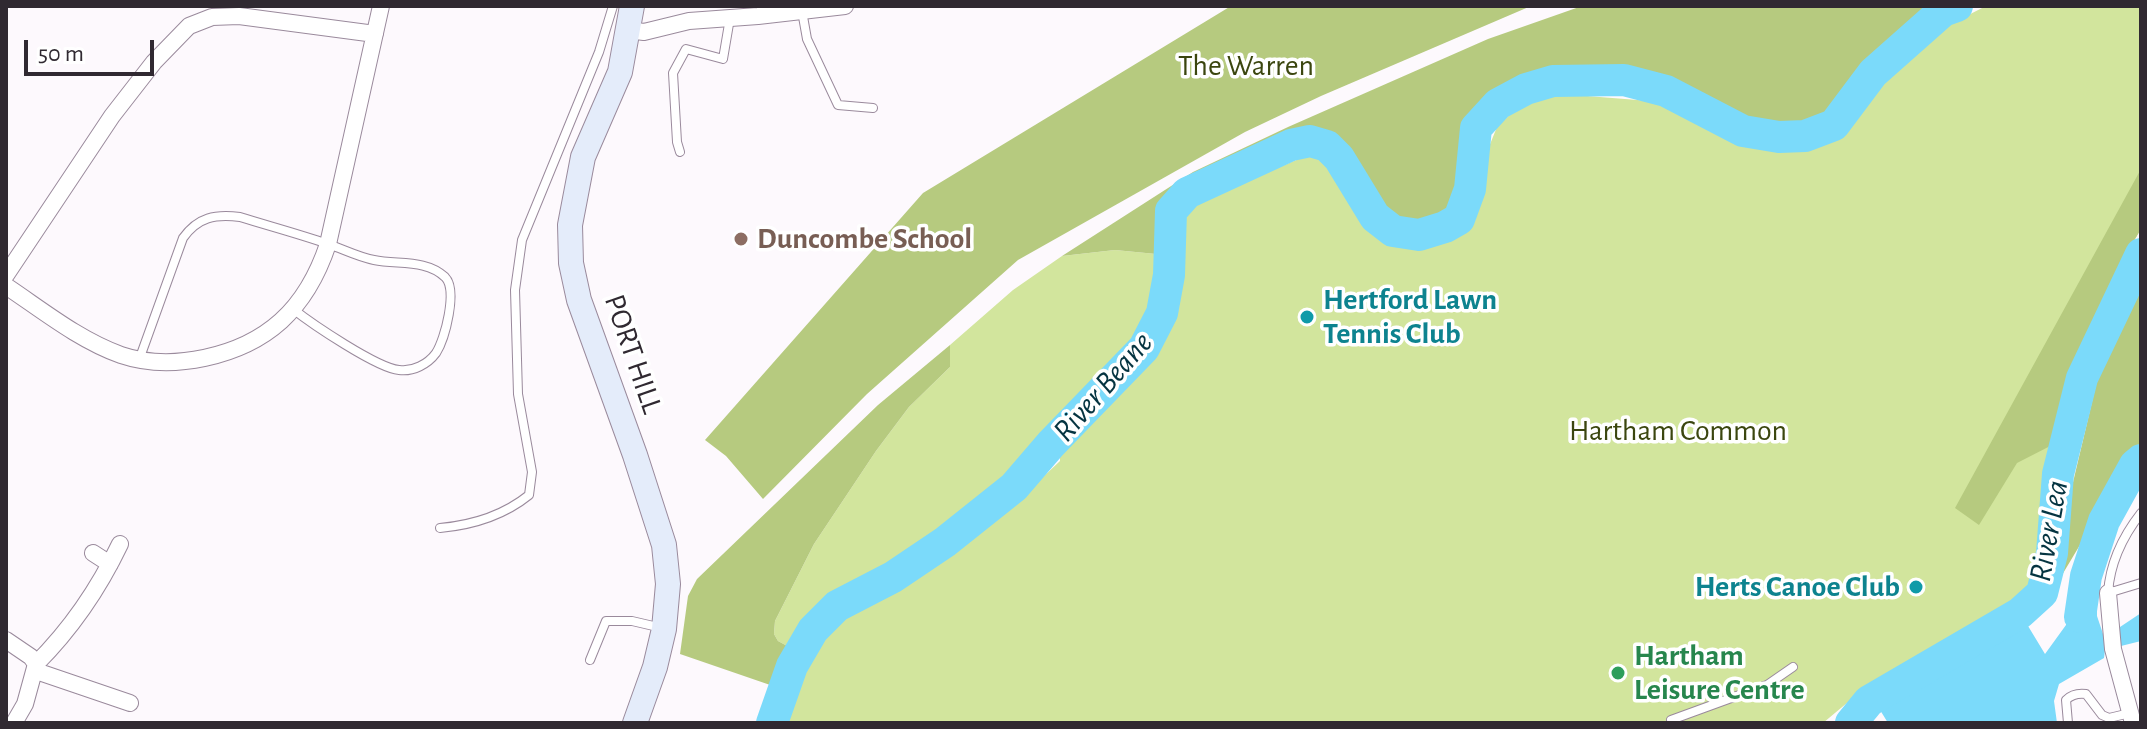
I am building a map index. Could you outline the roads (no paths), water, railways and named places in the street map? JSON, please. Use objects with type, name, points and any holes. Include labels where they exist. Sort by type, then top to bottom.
[{"type":"main road","name":"PORT HILL","points":[[630,18],[620,72],[583,157],[570,225],[571,263],[579,300],[664,545],[668,584],[664,629],[655,667],[635,723]]},
{"type":"street","points":[[6,286],[80,335],[139,360],[193,361],[241,346],[278,323],[315,277],[328,244],[381,6]]},
{"type":"street","points":[[630,18],[644,32],[689,21],[845,6]]},
{"type":"street","points":[[6,275],[112,116],[154,62],[189,26],[212,17],[239,16],[375,34]]},
{"type":"street","points":[[14,723],[31,688],[36,667],[93,597],[120,544]]},
{"type":"street","points":[[93,553],[110,564]]},
{"type":"street","points":[[2108,593],[2113,649],[2131,718]]},
{"type":"street","points":[[6,640],[31,657],[36,667],[130,703]]},
{"type":"lane","points":[[440,528],[468,525],[512,509],[529,495],[532,472],[518,394],[516,349],[515,290],[522,240],[599,52],[613,6]]},
{"type":"lane","points":[[802,11],[807,39],[838,105],[873,108]]},
{"type":"lane","points":[[680,152],[673,73],[686,49],[723,59],[730,17]]},
{"type":"lane","points":[[139,360],[178,248],[191,227],[210,217],[226,215],[375,261],[414,263],[447,279],[451,288],[451,303],[441,342],[425,364],[410,370],[386,367],[318,329],[292,309]]},
{"type":"lane","points":[[2141,513],[2118,552],[2109,578],[2108,593],[2141,583]]},
{"type":"lane","points":[[590,660],[606,621],[632,621],[664,629]]},
{"type":"lane","points":[[1672,723],[1671,720],[1767,685],[1793,667]]},
{"type":"lane","points":[[2068,723],[2066,700],[2071,695],[2079,694],[2086,694],[2102,715],[2131,718]]},
{"type":"water","points":[[2075,576],[2097,576],[2097,616],[2103,634],[2141,613],[2141,641],[2105,650],[2104,658],[2059,684],[2054,701],[2057,723],[1888,723],[1877,705],[2025,621],[2045,654],[2066,625]]},
{"type":"waterway","name":"River Beane","points":[[772,723],[792,666],[813,630],[837,606],[893,577],[945,542],[1014,487],[1144,348],[1162,313],[1169,275],[1171,211],[1187,193],[1291,145],[1310,141],[1327,146],[1339,158],[1375,217],[1393,231],[1419,235],[1459,219],[1470,189],[1476,128],[1498,104],[1526,89],[1553,81],[1624,80],[1666,91],[1743,131],[1779,137],[1805,136],[1834,125],[1873,73],[1943,11],[1957,6]]},
{"type":"waterway","name":"River Lea","points":[[1851,723],[1869,701],[2020,613],[2042,593],[2052,553],[2058,474],[2082,378],[2141,254]]},
{"type":"waterway","points":[[2080,617],[2086,576],[2104,521],[2135,465],[2141,460]]},
{"type":"place","name":"Duncombe School","points":[[741,239]]},
{"type":"place","name":"Hertford Lawn Tennis Club","points":[[1307,317]]},
{"type":"place","name":"Herts Canoe Club","points":[[1916,587]]},
{"type":"place","name":"Hartham Leisure Centre","points":[[1618,673]]},
{"type":"park label","name":"The Warren","points":[[1246,66]]},
{"type":"park label","name":"Hartham Common","points":[[1678,431]]}]
